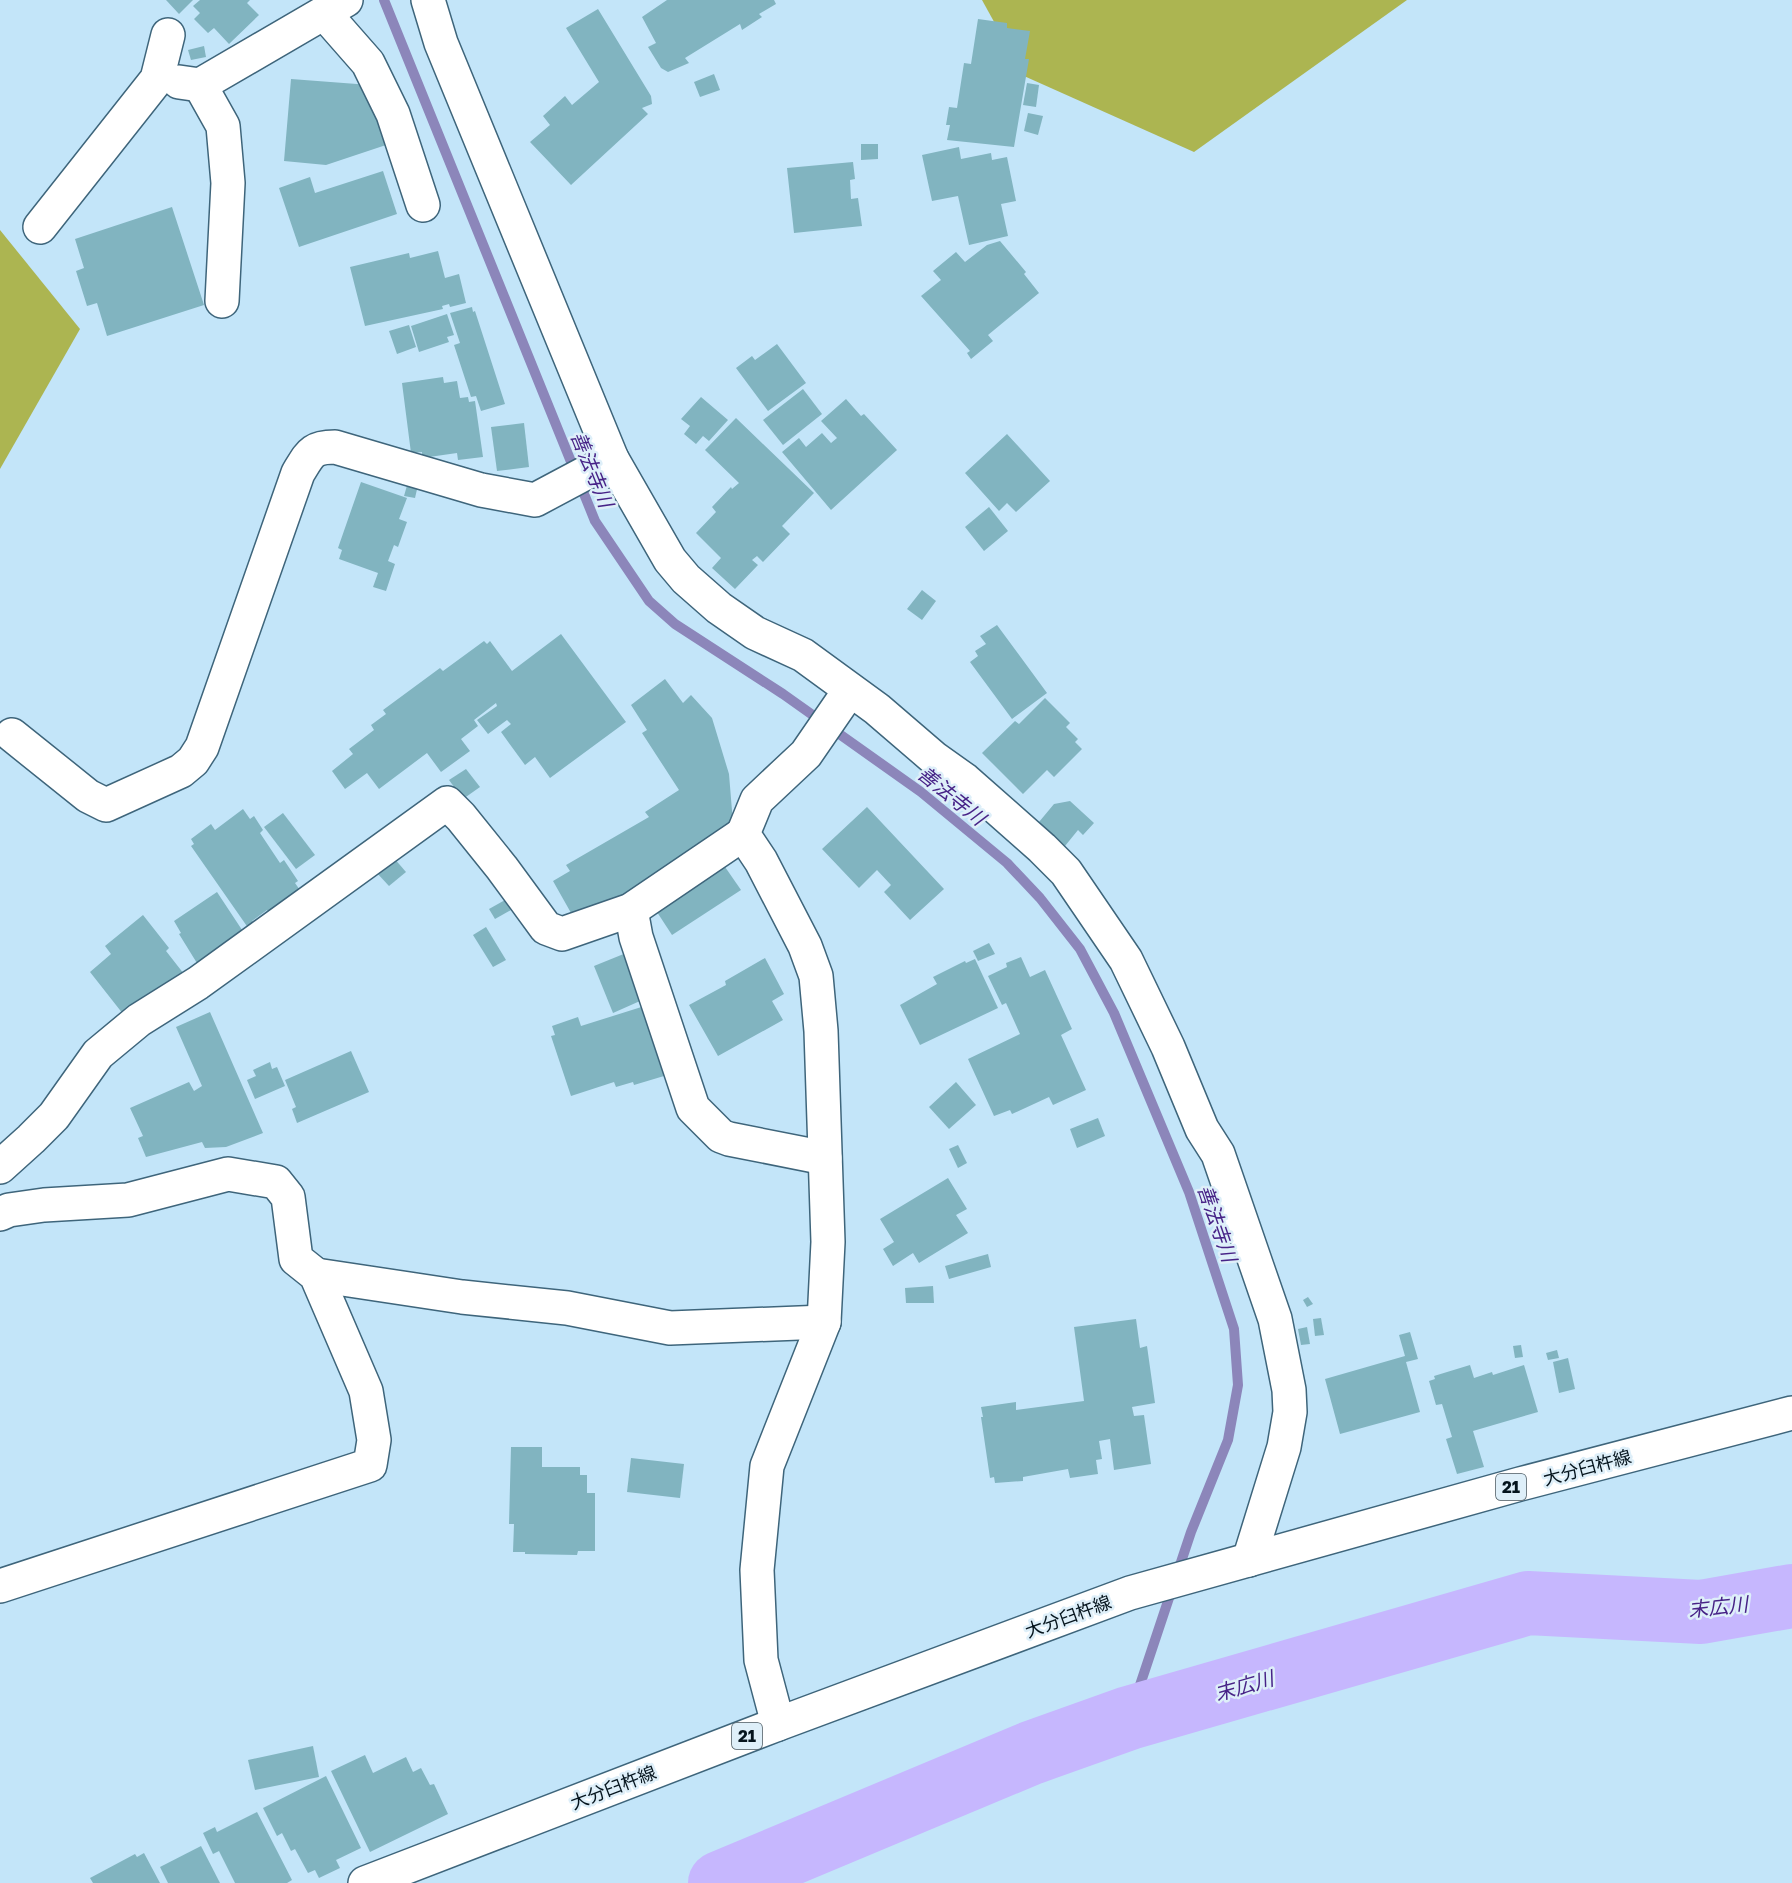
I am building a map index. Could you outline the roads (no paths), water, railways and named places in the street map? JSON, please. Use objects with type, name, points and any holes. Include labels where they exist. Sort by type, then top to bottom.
[{"type":"street","points":[[428,0],[441,43],[607,462],[670,560],[686,579],[719,608],[755,633],[803,655],[846,696],[877,709],[934,758],[965,780],[1042,848],[1076,884],[1110,934],[1135,977],[1168,1047],[1202,1130],[1218,1154],[1275,1319],[1289,1390],[1290,1412],[1284,1447],[1240,1562]]},
{"type":"street","points":[[156,79],[200,85],[338,6],[393,114],[423,205]]},
{"type":"street","points":[[40,227],[156,79],[168,35]]},
{"type":"street","points":[[200,85],[223,126],[228,183],[222,301]]},
{"type":"street","points":[[12,735],[88,796],[106,805],[181,771],[193,761],[202,747],[298,472],[309,456],[320,447],[335,447],[481,490],[535,500],[607,462]]},
{"type":"street","points":[[0,1167],[54,1116],[98,1054],[139,1020],[198,983],[447,803],[502,868],[534,915],[546,928],[562,934],[632,910],[743,834],[757,800],[806,754],[846,696]]},
{"type":"street","points":[[743,834],[761,861],[799,936],[816,976],[821,1031],[828,1242],[824,1322],[767,1466],[757,1570],[761,1660],[778,1724]]},
{"type":"street","points":[[632,910],[636,937],[693,1108],[721,1136],[825,1158]]},
{"type":"street","points":[[0,1214],[9,1210],[44,1205],[128,1200],[228,1174],[276,1182],[288,1197],[296,1259],[316,1275],[366,1391],[374,1440],[370,1465],[0,1586]]},
{"type":"street","points":[[316,1275],[462,1297],[567,1308],[670,1328],[824,1322]]},
{"type":"street","name":"大分臼杵線","points":[[365,1883],[778,1724],[1130,1593],[1520,1484],[1792,1413]]},
{"type":"waterway","name":"善法寺川","points":[[384,0],[595,521],[649,601],[675,624],[783,694],[921,792],[1007,863],[1040,898],[1080,949],[1114,1013],[1189,1192],[1234,1329],[1238,1385],[1228,1440],[1191,1532],[1129,1718]]},
{"type":"waterway","name":"末広川","points":[[720,1883],[1031,1753],[1129,1718],[1528,1603],[1701,1612],[1792,1596]]}]
